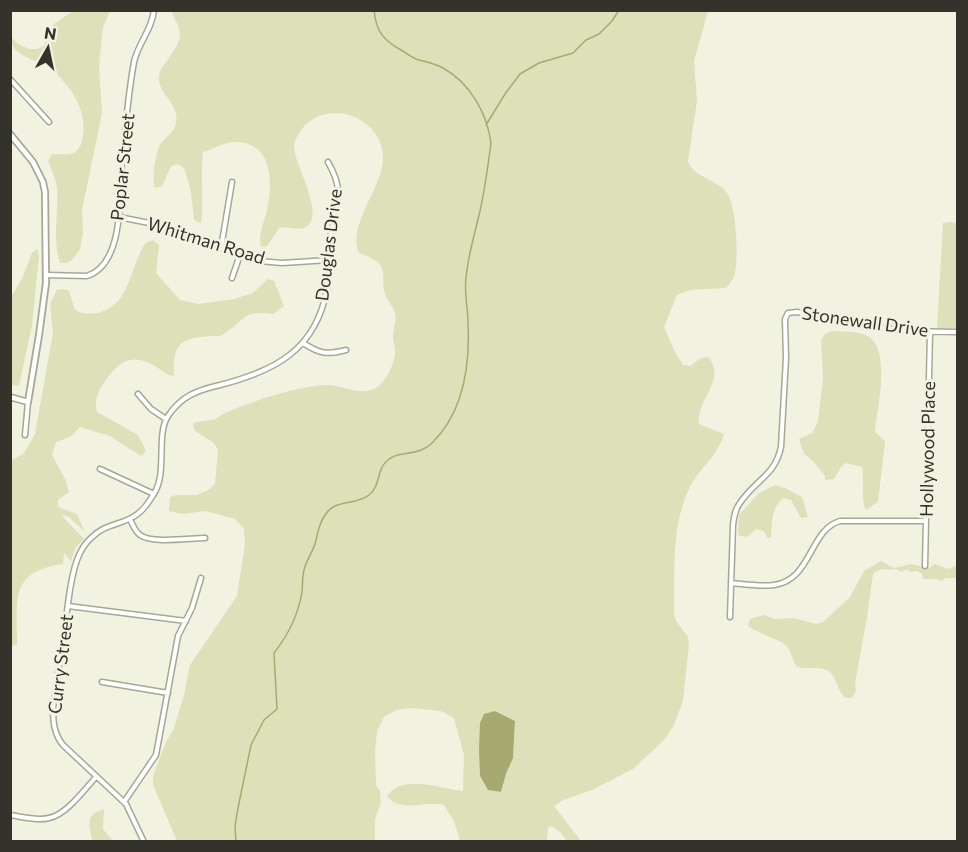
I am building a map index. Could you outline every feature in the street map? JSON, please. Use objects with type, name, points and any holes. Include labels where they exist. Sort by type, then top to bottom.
[{"type":"street","name":"Poplar Street","points":[[46,275],[87,276],[100,269],[111,250],[119,217],[122,166],[135,59],[150,29],[154,10]]},
{"type":"street","points":[[10,79],[49,122]]},
{"type":"street","points":[[10,134],[33,162],[43,182],[46,204],[46,275],[43,313],[28,402],[25,435]]},
{"type":"street","name":"Douglas Drive","points":[[166,419],[188,395],[250,377],[297,351],[315,325],[325,299],[332,223],[338,207],[339,189],[328,162]]},
{"type":"street","points":[[221,248],[232,182]]},
{"type":"street","name":"Whitman Road","points":[[119,217],[169,227],[191,240],[259,261],[329,260]]},
{"type":"street","points":[[232,278],[240,255]]},
{"type":"street","name":"Stonewall Drive","points":[[731,583],[733,525],[736,511],[741,501],[771,471],[779,456],[784,421],[785,326],[788,313],[797,312],[872,327],[957,333]]},
{"type":"street","name":"Hollywood Place","points":[[925,566],[930,332]]},
{"type":"street","points":[[303,343],[325,354],[346,350]]},
{"type":"street","points":[[138,394],[151,409],[166,419],[159,479],[154,494],[146,506],[130,519],[135,530],[145,537],[154,539],[206,538]]},
{"type":"street","points":[[10,397],[28,402]]},
{"type":"street","points":[[100,469],[154,494]]},
{"type":"street","name":"Curry Street","points":[[130,519],[115,522],[98,531],[81,550],[72,575],[53,718],[57,738],[124,802],[144,842]]},
{"type":"street","points":[[730,617],[731,583],[771,585],[782,583],[805,565],[821,535],[834,522],[926,521]]},
{"type":"street","points":[[124,802],[156,755],[175,646],[192,608],[201,578]]},
{"type":"street","points":[[68,606],[186,621]]},
{"type":"street","points":[[102,682],[168,693]]},
{"type":"street","points":[[10,815],[31,819],[52,818],[70,805],[96,777]]},
{"type":"shaded area","points":[[75,10],[110,11],[103,27],[99,66],[102,113],[82,210],[83,233],[80,249],[72,260],[60,263],[56,244],[57,188],[48,161],[52,154],[71,154],[77,150],[82,141],[83,120],[70,89],[46,66],[17,51],[10,40],[10,35],[26,48],[40,48],[46,43],[54,24]]},
{"type":"shaded area","points":[[171,11],[708,11],[694,61],[697,101],[688,161],[695,171],[718,184],[727,193],[733,210],[736,234],[736,269],[734,277],[726,288],[690,290],[677,295],[664,327],[683,365],[690,366],[701,358],[708,357],[713,365],[713,382],[699,416],[699,424],[724,434],[717,450],[693,481],[679,518],[674,565],[674,613],[676,621],[688,637],[689,644],[683,701],[673,727],[665,739],[633,769],[554,806],[581,841],[567,841],[552,826],[548,828],[547,841],[460,841],[454,821],[444,805],[406,805],[393,801],[387,796],[402,785],[423,784],[463,791],[464,755],[454,718],[441,711],[411,708],[396,710],[384,717],[377,731],[376,785],[380,792],[381,803],[375,819],[375,841],[177,841],[153,785],[153,776],[166,742],[173,731],[190,665],[237,596],[245,544],[244,529],[235,519],[206,511],[183,514],[169,511],[170,497],[197,495],[215,484],[218,450],[214,443],[194,430],[193,423],[215,419],[250,403],[301,388],[325,385],[356,391],[374,389],[386,377],[394,360],[395,316],[386,296],[379,263],[359,253],[356,243],[357,231],[377,181],[383,158],[381,144],[364,122],[338,113],[325,114],[312,120],[301,130],[294,146],[311,201],[313,212],[311,221],[303,228],[279,228],[267,246],[261,247],[260,238],[269,199],[270,176],[263,156],[248,144],[231,142],[203,152],[201,223],[194,220],[191,191],[184,168],[178,164],[171,166],[162,186],[155,188],[154,172],[157,152],[161,143],[174,129],[176,121],[174,108],[162,90],[159,78],[179,41],[180,32]],"holes":[[[495,711],[515,721],[513,758],[501,792],[488,790],[480,776],[480,723]]]},
{"type":"shaded area","points":[[943,223],[957,223],[957,328],[937,328]]},
{"type":"shaded area","points":[[153,240],[159,245],[156,273],[180,300],[199,304],[234,299],[253,293],[268,279],[274,281],[284,306],[273,314],[250,315],[221,336],[200,337],[185,341],[177,350],[174,376],[145,361],[138,360],[120,364],[110,374],[97,396],[97,412],[138,435],[146,451],[141,456],[110,436],[80,427],[70,437],[56,442],[52,455],[69,492],[58,500],[58,507],[77,514],[85,532],[69,517],[61,515],[84,539],[76,547],[71,561],[64,553],[63,564],[33,573],[25,581],[17,601],[17,644],[11,647],[11,461],[24,453],[35,434],[53,333],[50,304],[57,290],[64,289],[69,291],[75,310],[92,314],[109,308],[123,294],[143,247],[147,242]]},
{"type":"shaded area","points":[[37,249],[39,255],[32,325],[19,386],[11,385],[11,297],[22,279],[32,253]]},
{"type":"shaded area","points":[[832,331],[866,335],[876,344],[880,355],[881,381],[875,432],[885,441],[878,502],[866,510],[863,500],[862,467],[846,463],[834,479],[825,480],[825,476],[813,461],[804,454],[799,439],[812,433],[818,421],[823,378],[821,340],[825,334]]},
{"type":"shaded area","points":[[775,485],[802,497],[808,517],[801,518],[791,500],[783,498],[774,511],[771,538],[767,538],[764,531],[756,529],[747,537],[738,535],[739,515],[759,493]]},
{"type":"shaded area","points":[[881,561],[894,568],[910,564],[929,568],[935,564],[949,569],[957,565],[957,578],[946,578],[941,581],[923,579],[922,574],[917,571],[910,572],[907,569],[901,572],[896,569],[881,570],[873,574],[855,683],[856,691],[852,698],[846,698],[843,695],[830,672],[797,667],[786,645],[748,626],[750,619],[764,615],[775,619],[794,618],[816,624],[823,622],[850,597],[864,571]]},
{"type":"shaded area","points":[[495,711],[515,721],[513,758],[501,792],[488,790],[480,776],[480,723],[484,714]]},
{"type":"shaded area","points":[[104,809],[103,829],[113,841],[92,841],[90,818]]},
{"type":"waterway","points":[[236,842],[235,826],[251,745],[264,720],[277,709],[274,653],[295,617],[302,592],[304,570],[321,522],[329,510],[335,506],[369,495],[388,460],[398,455],[421,450],[433,442],[452,416],[463,387],[466,371],[468,355],[466,278],[486,177],[491,143],[489,132],[481,110],[469,90],[453,74],[414,58],[389,42],[379,29],[374,10]]},
{"type":"waterway","points":[[486,125],[520,74],[539,63],[573,53],[586,40],[599,34],[619,10]]}]
